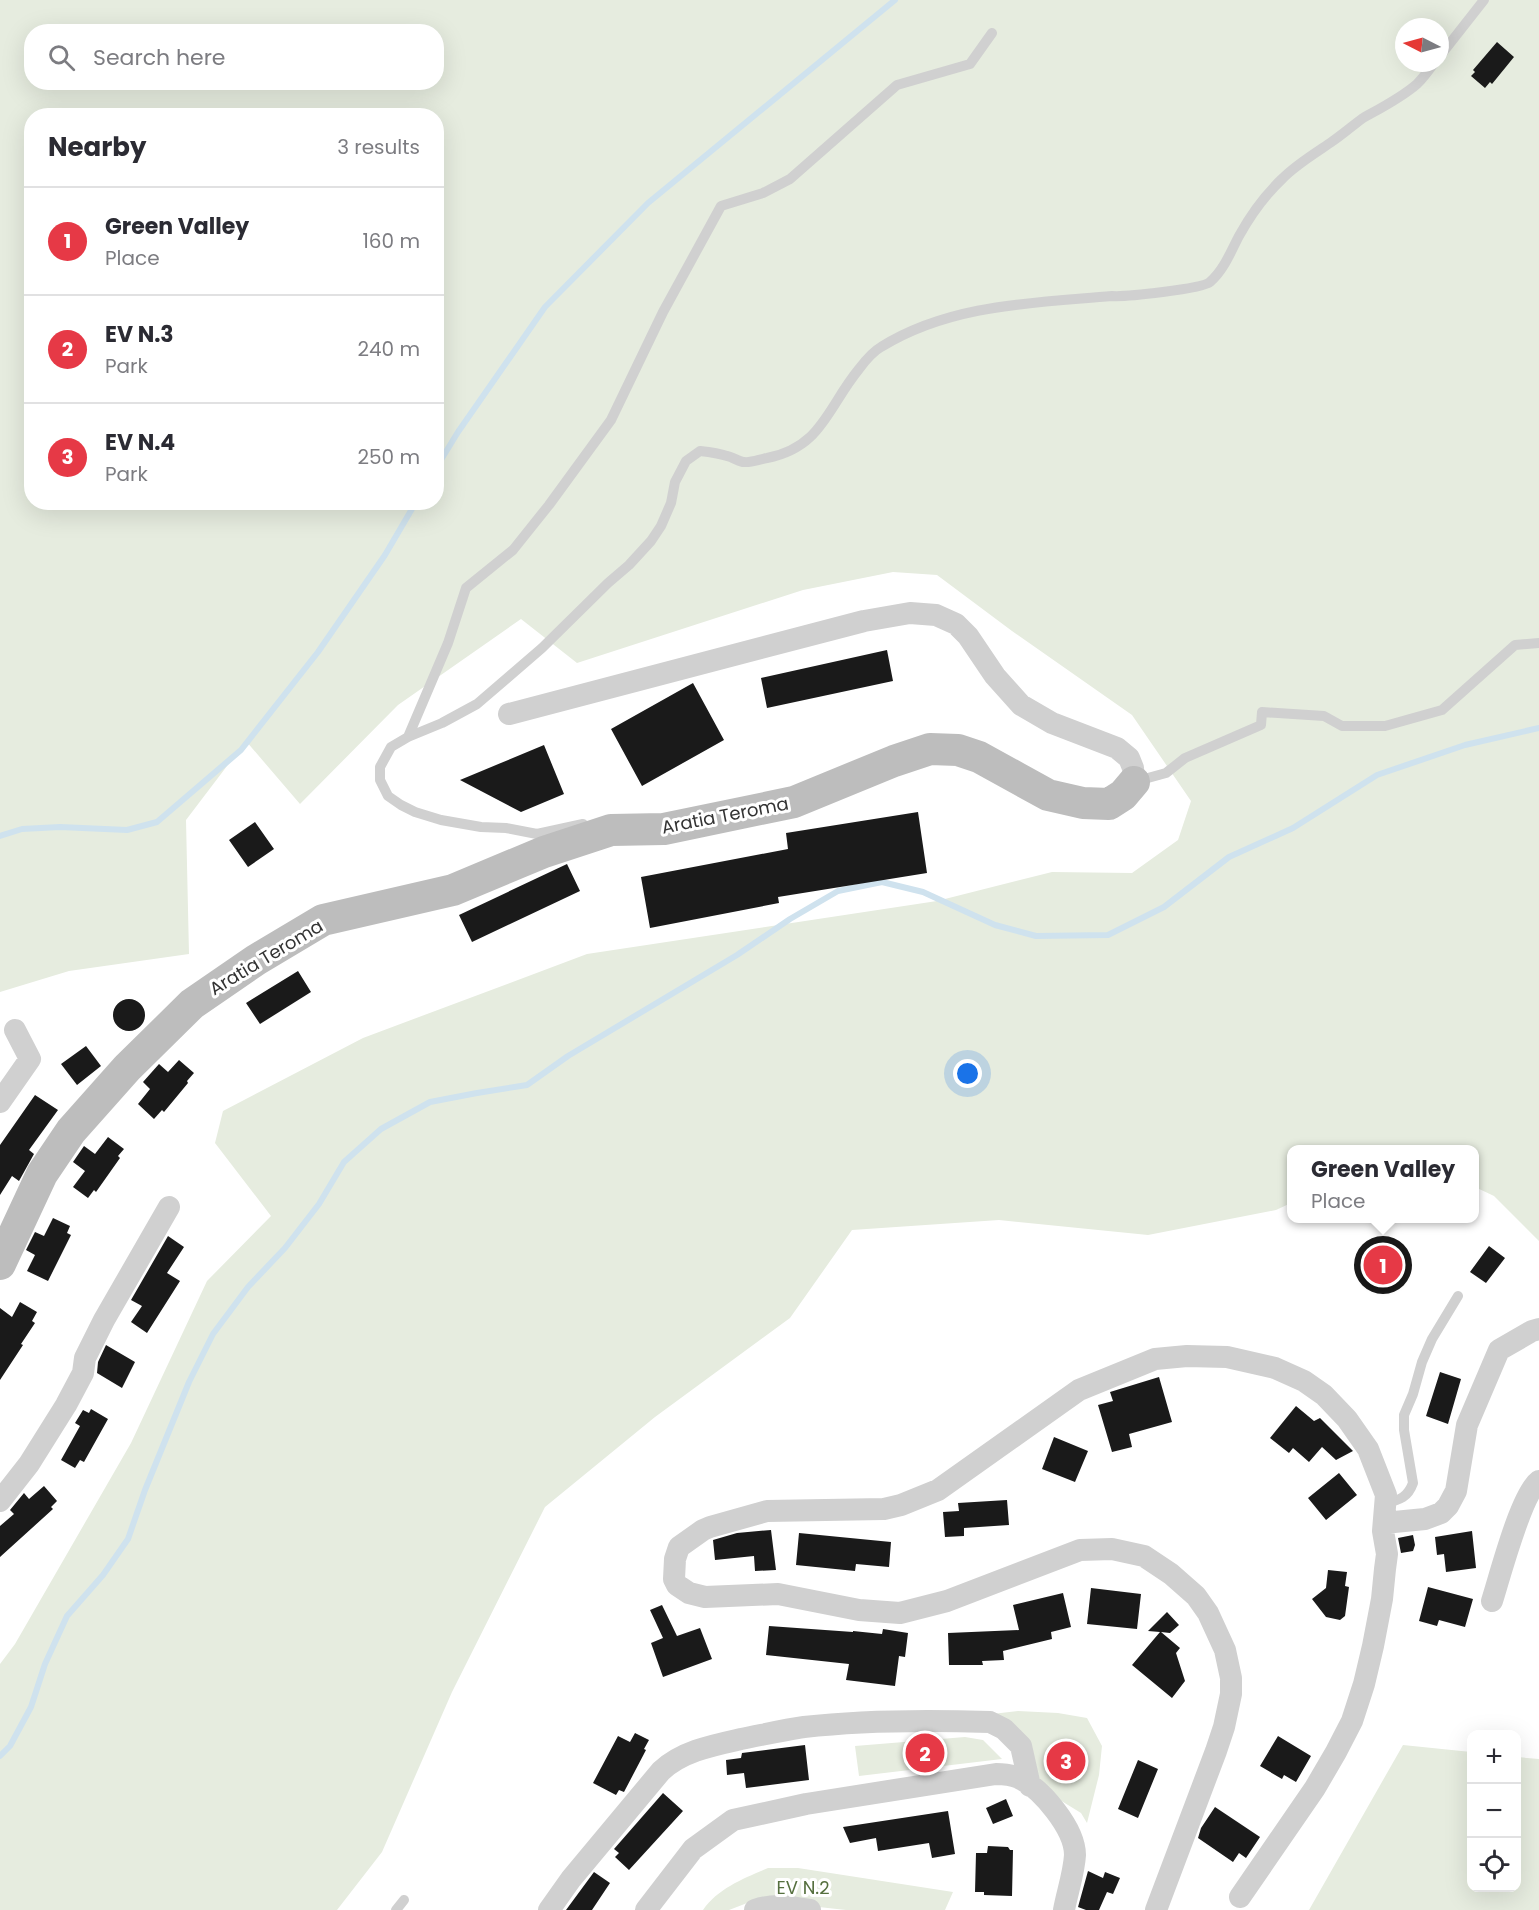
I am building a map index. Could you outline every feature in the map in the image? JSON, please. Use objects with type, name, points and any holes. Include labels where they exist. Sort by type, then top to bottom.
[{"type":"main road","name":"Aratia Teroma","points":[[0,1264],[42,1174],[71,1131],[127,1068],[192,1004],[256,960],[323,920],[453,890],[602,825],[664,829],[794,802],[894,761],[930,749],[958,750],[979,757],[1048,795],[1083,804],[1109,804],[1123,795],[1134,782]]},
{"type":"street","points":[[509,714],[864,621],[910,613],[936,615],[956,624],[968,636],[994,676],[1021,705],[1052,723],[1117,748],[1129,758],[1133,768],[1134,782]]},
{"type":"street","points":[[0,1102],[30,1059],[15,1030]]},
{"type":"street","points":[[0,1501],[29,1464],[61,1414],[83,1373],[86,1358],[104,1320],[169,1207]]},
{"type":"street","points":[[1385,1513],[1425,1518],[1441,1513],[1449,1506],[1456,1491],[1467,1425],[1499,1350],[1539,1329]]},
{"type":"street","points":[[1156,1910],[1216,1751],[1231,1694],[1231,1678],[1225,1650],[1208,1613],[1196,1596],[1171,1574],[1144,1556],[1112,1549],[1080,1550],[947,1601],[900,1613],[859,1610],[778,1594],[705,1597],[689,1593],[677,1585],[674,1579],[674,1566],[679,1547],[702,1530],[759,1512],[884,1509],[901,1505],[938,1490],[1086,1386],[1155,1359],[1187,1356],[1235,1358],[1275,1368],[1297,1377],[1324,1395],[1347,1419],[1368,1449],[1386,1495],[1387,1554],[1382,1599],[1364,1684],[1352,1721],[1315,1788],[1239,1897]]},
{"type":"street","points":[[1492,1601],[1520,1515],[1529,1493],[1539,1481]]},
{"type":"street","points":[[549,1910],[571,1879],[667,1765],[713,1745],[802,1727],[878,1722],[990,1722],[1004,1729],[1020,1746],[1030,1786]]},
{"type":"street","points":[[646,1910],[693,1849],[733,1820],[806,1804],[996,1774],[1012,1776],[1030,1786],[1054,1809],[1070,1833],[1075,1855],[1064,1910]]},
{"type":"street","points":[[755,1910],[777,1905],[810,1910]]},
{"type":"lane","points":[[1449,45],[1484,0]]},
{"type":"lane","points":[[408,737],[448,643],[466,588],[513,550],[611,420],[663,312],[721,206],[764,193],[790,178],[897,85],[970,64],[992,33]]},
{"type":"lane","points":[[602,825],[537,834],[441,820],[415,812],[388,796],[380,780],[380,767],[391,747],[477,704],[542,648],[628,565],[651,541],[661,526],[671,503],[675,483],[686,461],[700,451],[728,456],[744,462],[775,456],[799,447],[813,436],[832,409],[843,388],[879,348],[909,332],[939,321],[996,307],[1112,296],[1127,297],[1192,288],[1209,283],[1226,261],[1260,202],[1284,176],[1359,121],[1403,94],[1418,83],[1427,72]]},
{"type":"lane","name":"Aratia Teroma","points":[[1134,782],[1166,773],[1185,758],[1261,724],[1262,712],[1324,716],[1342,726],[1385,726],[1442,710],[1515,645],[1539,643]]},
{"type":"lane","points":[[1385,1513],[1397,1501],[1406,1497],[1412,1487],[1404,1415],[1432,1339],[1458,1296]]},
{"type":"lane","points":[[396,1910],[404,1900]]},
{"type":"green space","points":[[0,0],[1539,0],[1539,1241],[1494,1196],[1479,1189],[1479,1145],[1287,1145],[1287,1205],[1276,1210],[1148,1235],[999,1220],[852,1230],[790,1318],[655,1417],[545,1507],[452,1692],[382,1852],[337,1910],[0,1910],[0,1664],[15,1644],[131,1443],[207,1281],[271,1216],[215,1143],[223,1111],[363,1038],[587,954],[937,901],[1052,872],[1132,873],[1178,840],[1191,801],[1132,715],[937,575],[893,572],[803,590],[577,663],[521,619],[398,705],[300,804],[246,741],[186,820],[189,954],[69,971],[0,992]]},
{"type":"green space","points":[[1018,1711],[1058,1713],[1087,1718],[1102,1746],[1099,1775],[1087,1823],[1081,1813],[1042,1789],[1027,1745],[975,1716]]},
{"type":"green space","points":[[965,1737],[983,1740],[1002,1759],[859,1776],[855,1746]]},
{"type":"green space","points":[[1403,1745],[1467,1752],[1467,1892],[1521,1892],[1521,1757],[1539,1759],[1539,1910],[1309,1910]]},
{"type":"green space","name":"EV N.2","points":[[768,1868],[798,1868],[953,1892],[945,1910],[846,1910],[755,1900],[729,1910],[703,1910],[724,1890]]},
{"type":"building","points":[[1497,42],[1514,57],[1492,84],[1490,82],[1485,88],[1471,76],[1475,72],[1473,70]]},
{"type":"building","points":[[887,650],[893,681],[767,708],[761,678]]},
{"type":"building","points":[[693,683],[724,740],[642,786],[611,729]]},
{"type":"building","points":[[544,745],[564,794],[521,812],[460,780]]},
{"type":"building","points":[[918,812],[927,873],[778,897],[779,903],[650,928],[641,877],[788,849],[786,833]]},
{"type":"building","points":[[255,822],[274,849],[248,867],[229,840]]},
{"type":"building","points":[[567,864],[580,891],[472,942],[459,915]]},
{"type":"building","points":[[298,971],[311,992],[260,1024],[246,1003]]},
{"type":"building","points":[[129,999],[140,1004],[145,1015],[140,1026],[129,1031],[118,1026],[113,1015],[118,1004]]},
{"type":"building","points":[[86,1046],[101,1066],[77,1085],[61,1064]]},
{"type":"building","points":[[179,1060],[194,1073],[164,1112],[162,1110],[154,1119],[138,1104],[150,1089],[143,1082],[159,1064],[168,1072]]},
{"type":"building","points":[[35,1095],[58,1110],[29,1150],[34,1154],[19,1181],[12,1176],[0,1195],[0,1145]]},
{"type":"building","points":[[108,1137],[124,1149],[96,1192],[94,1190],[88,1198],[73,1187],[85,1171],[73,1162],[84,1146],[95,1154]]},
{"type":"building","points":[[53,1218],[70,1226],[67,1233],[71,1235],[48,1281],[27,1271],[35,1255],[26,1250],[35,1232],[44,1236]]},
{"type":"building","points":[[168,1236],[184,1247],[167,1273],[180,1281],[147,1333],[131,1322],[142,1306],[131,1300]]},
{"type":"building","points":[[1377,1236],[1389,1236],[1404,1244],[1412,1259],[1412,1271],[1404,1286],[1389,1294],[1377,1294],[1362,1286],[1354,1271],[1354,1259],[1362,1244]]},
{"type":"building","points":[[1489,1246],[1505,1258],[1486,1283],[1470,1272]]},
{"type":"building","points":[[20,1302],[37,1312],[32,1321],[35,1323],[0,1380],[0,1308],[12,1317]]},
{"type":"building","points":[[106,1345],[135,1362],[122,1388],[97,1373],[98,1362]]},
{"type":"building","points":[[1440,1372],[1461,1379],[1448,1424],[1426,1416]]},
{"type":"building","points":[[1159,1377],[1172,1422],[1129,1434],[1132,1447],[1112,1452],[1098,1405],[1113,1401],[1110,1392]]},
{"type":"building","points":[[1296,1406],[1314,1421],[1320,1418],[1353,1451],[1336,1460],[1322,1447],[1309,1462],[1293,1448],[1289,1453],[1270,1438]]},
{"type":"building","points":[[91,1409],[108,1419],[84,1462],[80,1460],[75,1468],[61,1460],[80,1426],[75,1423],[83,1410],[89,1413]]},
{"type":"building","points":[[1054,1437],[1088,1451],[1075,1482],[1042,1469]]},
{"type":"building","points":[[1339,1473],[1357,1495],[1326,1520],[1308,1498]]},
{"type":"building","points":[[44,1486],[57,1501],[51,1507],[53,1509],[0,1557],[0,1526],[14,1514],[10,1510],[24,1493],[29,1499]]},
{"type":"building","points":[[1007,1500],[1009,1525],[964,1528],[964,1536],[945,1537],[943,1512],[959,1511],[958,1503]]},
{"type":"building","points":[[771,1530],[776,1570],[755,1571],[754,1556],[715,1560],[713,1540],[737,1533]]},
{"type":"building","points":[[1472,1531],[1476,1568],[1446,1572],[1444,1554],[1437,1555],[1435,1537]]},
{"type":"building","points":[[799,1533],[891,1542],[889,1567],[856,1564],[855,1571],[796,1565]]},
{"type":"building","points":[[1413,1535],[1415,1545],[1413,1551],[1401,1553],[1398,1538]]},
{"type":"building","points":[[1328,1570],[1347,1572],[1345,1586],[1349,1587],[1345,1616],[1340,1620],[1326,1617],[1312,1599],[1326,1588]]},
{"type":"building","points":[[1428,1587],[1473,1599],[1465,1627],[1439,1620],[1437,1626],[1419,1621]]},
{"type":"building","points":[[1091,1588],[1141,1594],[1137,1629],[1087,1624]]},
{"type":"building","points":[[1063,1593],[1071,1627],[1051,1632],[1052,1639],[1003,1651],[1004,1660],[982,1661],[983,1665],[949,1665],[948,1633],[1019,1630],[1013,1605]]},
{"type":"building","points":[[662,1605],[677,1636],[700,1628],[712,1659],[663,1677],[651,1643],[663,1638],[650,1610]]},
{"type":"building","points":[[1167,1612],[1179,1625],[1170,1633],[1161,1632],[1180,1648],[1176,1653],[1185,1681],[1172,1698],[1132,1665],[1160,1632],[1148,1631]]},
{"type":"building","points":[[769,1626],[882,1634],[883,1629],[908,1633],[905,1657],[899,1656],[895,1686],[846,1680],[849,1664],[766,1655]]},
{"type":"building","points":[[635,1733],[649,1740],[624,1792],[619,1790],[616,1795],[593,1783],[618,1736],[630,1742]]},
{"type":"building","points":[[1278,1736],[1311,1756],[1296,1782],[1284,1775],[1282,1779],[1260,1766]]},
{"type":"building","points":[[805,1745],[809,1780],[746,1788],[744,1773],[727,1775],[726,1760],[741,1758],[742,1753]]},
{"type":"building","points":[[1138,1760],[1158,1769],[1138,1818],[1118,1809]]},
{"type":"building","points":[[663,1793],[683,1811],[629,1870],[615,1857],[619,1853],[614,1849]]},
{"type":"building","points":[[1006,1799],[1013,1816],[993,1824],[986,1808]]},
{"type":"building","points":[[1215,1807],[1260,1837],[1246,1858],[1239,1853],[1233,1862],[1198,1838],[1201,1828]]},
{"type":"building","points":[[948,1811],[955,1854],[932,1858],[929,1843],[878,1851],[876,1838],[850,1843],[843,1827]]},
{"type":"building","points":[[988,1846],[1008,1847],[1013,1850],[1012,1896],[984,1895],[984,1892],[975,1892],[976,1853],[987,1853]]},
{"type":"building","points":[[1088,1871],[1103,1878],[1105,1872],[1120,1878],[1113,1894],[1107,1892],[1099,1910],[1086,1910],[1078,1907]]},
{"type":"building","points":[[594,1872],[610,1883],[592,1910],[566,1910]]},
{"type":"waterway","points":[[444,455],[545,307],[648,203],[895,0]]},
{"type":"waterway","points":[[0,836],[22,829],[60,827],[127,830],[157,822],[241,750],[318,652],[385,555],[411,510]]},
{"type":"waterway","points":[[0,1756],[10,1746],[31,1707],[45,1664],[67,1616],[103,1575],[128,1539],[145,1490],[189,1382],[213,1334],[248,1287],[285,1248],[319,1204],[344,1162],[381,1129],[430,1102],[527,1085],[568,1056],[737,955],[790,919],[838,891],[882,882],[923,892],[995,925],[1036,936],[1108,935],[1164,907],[1229,857],[1293,828],[1377,775],[1465,745],[1539,728]]},
{"type":"place","name":"Green Valley","points":[[1383,1265]]},
{"type":"place","name":"EV N.3","points":[[925,1753]]},
{"type":"place","name":"EV N.4","points":[[1066,1761]]}]
